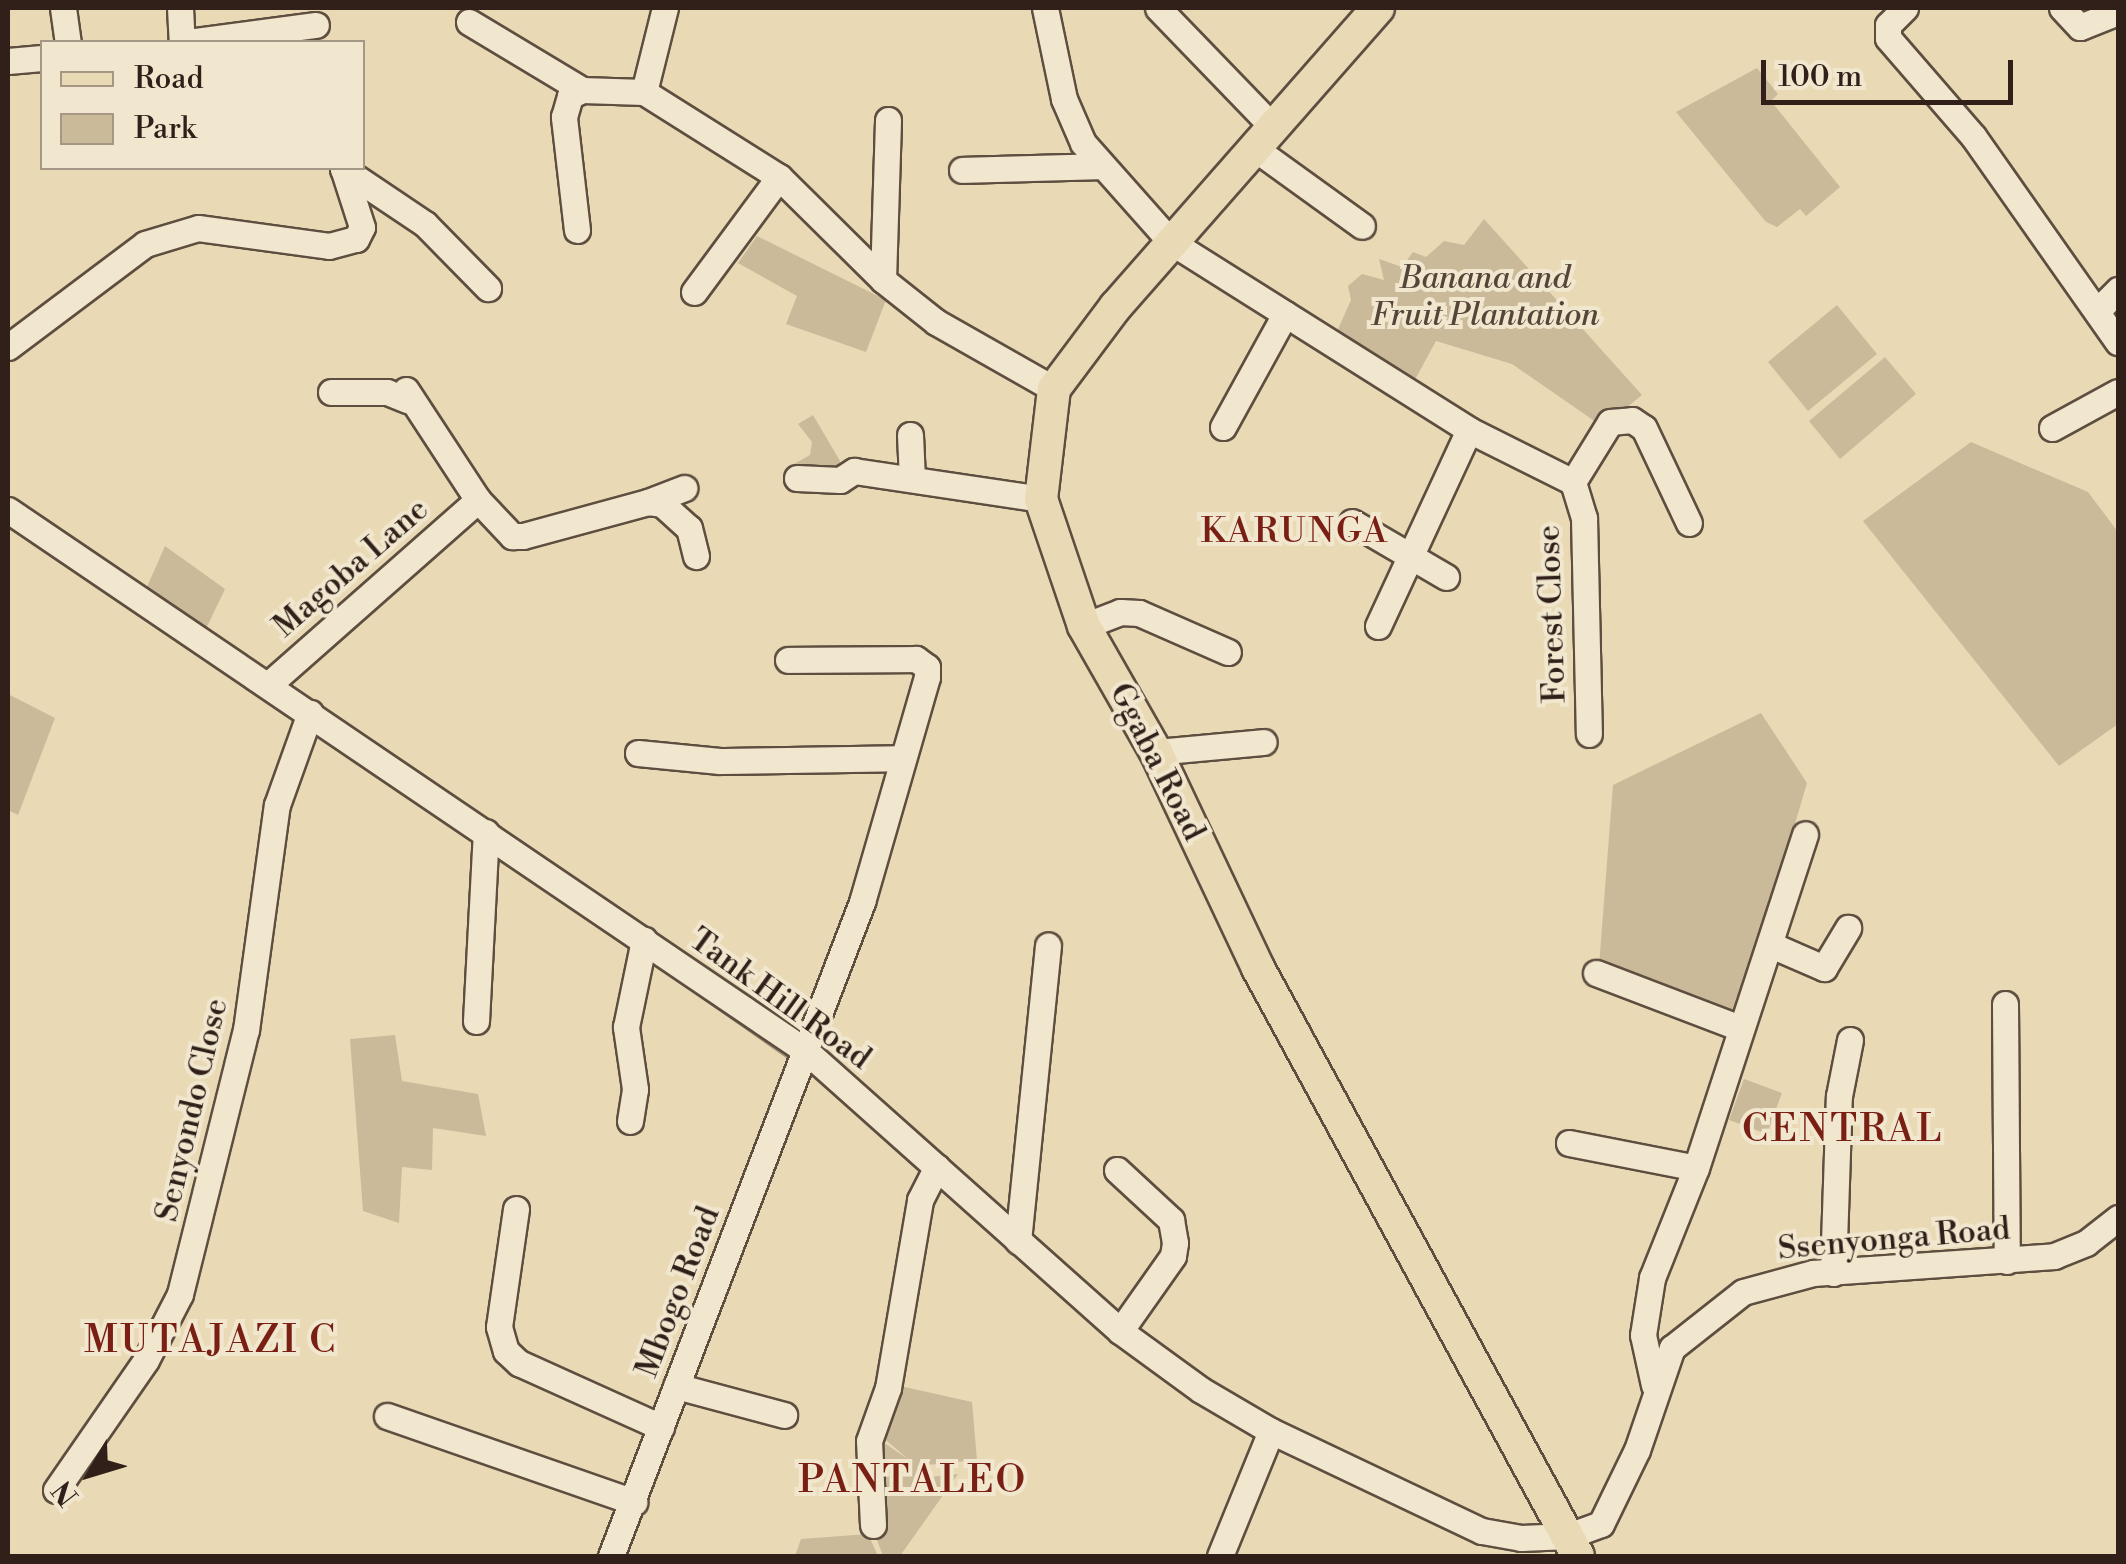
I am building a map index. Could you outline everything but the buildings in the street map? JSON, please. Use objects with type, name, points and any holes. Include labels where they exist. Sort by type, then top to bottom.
[{"type":"main road","points":[[1054,389],[1171,242],[1378,8]]},
{"type":"main road","name":"Ggaba Road","points":[[1054,389],[1041,499],[1084,626],[1156,752],[1258,968],[1573,1546]]},
{"type":"street","points":[[63,8],[68,40]]},
{"type":"street","points":[[180,8],[185,40]]},
{"type":"street","points":[[644,92],[665,8]]},
{"type":"street","name":"Forest Close","points":[[1045,8],[1064,99],[1083,143],[1171,242],[1470,430],[1573,482],[1584,518],[1589,734]]},
{"type":"street","points":[[1158,8],[1263,137],[1362,226]]},
{"type":"street","points":[[1905,8],[1888,25],[1888,38],[1973,136],[2118,342]]},
{"type":"street","points":[[2062,8],[2080,28],[2118,12]]},
{"type":"street","points":[[469,22],[582,90]]},
{"type":"street","points":[[201,40],[318,25]]},
{"type":"street","points":[[8,61],[40,58]]},
{"type":"street","points":[[577,230],[564,117],[570,96],[582,90],[644,92],[779,177],[884,280],[936,322],[1054,389]]},
{"type":"street","points":[[884,280],[888,120]]},
{"type":"street","points":[[962,170],[1102,166]]},
{"type":"street","points":[[8,347],[146,244],[198,228],[329,246],[356,239],[362,228],[344,170]]},
{"type":"street","points":[[346,170],[425,224],[488,288]]},
{"type":"street","points":[[694,292],[779,177]]},
{"type":"street","points":[[2097,311],[2118,290]]},
{"type":"street","points":[[1223,427],[1285,314]]},
{"type":"street","name":"Magoba Lane","points":[[331,392],[406,395],[478,500],[512,536],[648,502],[679,500],[696,539],[696,556]]},
{"type":"street","points":[[2052,428],[2118,392]]},
{"type":"street","points":[[1573,482],[1610,422],[1632,420],[1644,428],[1690,523]]},
{"type":"street","points":[[1378,626],[1415,558],[1470,430]]},
{"type":"street","points":[[910,436],[912,479]]},
{"type":"street","points":[[797,478],[840,480],[854,471],[1041,499]]},
{"type":"street","name":"Magoba Lane","points":[[268,684],[478,500]]},
{"type":"street","name":"Tank Hill Road","points":[[8,510],[806,1051],[1120,1330],[1270,1431],[1482,1531],[1573,1546]]},
{"type":"street","points":[[1352,522],[1446,578]]},
{"type":"street","points":[[1084,626],[1139,613],[1228,652]]},
{"type":"street","name":"Mbogo Road","points":[[611,1556],[862,902],[927,667],[916,660],[788,660]]},
{"type":"street","name":"Senyondo Close","points":[[56,1490],[146,1360],[180,1294],[246,1030],[278,804],[310,713]]},
{"type":"street","points":[[1156,752],[1264,742]]},
{"type":"street","points":[[638,753],[700,760],[902,758]]},
{"type":"street","points":[[476,1021],[486,832]]},
{"type":"street","points":[[1654,1386],[1643,1336],[1652,1278],[1696,1168],[1805,834]]},
{"type":"street","points":[[1771,945],[1824,968],[1848,928]]},
{"type":"street","points":[[630,1121],[635,1089],[626,1027],[644,940]]},
{"type":"street","points":[[1018,1241],[1048,946]]},
{"type":"street","points":[[1596,973],[1740,1028]]},
{"type":"street","points":[[2005,1004],[2006,1261]]},
{"type":"street","points":[[1833,1273],[1839,1096],[1850,1040]]},
{"type":"street","points":[[1569,1144],[1696,1168]]},
{"type":"street","points":[[873,1524],[869,1442],[888,1388],[920,1200],[937,1167]]},
{"type":"street","points":[[1117,1170],[1171,1220],[1175,1242],[1120,1330]]},
{"type":"street","points":[[516,1209],[500,1327],[506,1351],[519,1363],[661,1426]]},
{"type":"street","name":"Ssenyonga Road","points":[[1573,1546],[1606,1518],[1650,1417],[1654,1386],[1672,1348],[1723,1304],[1780,1279],[2006,1261],[2070,1251],[2116,1228]]},
{"type":"street","points":[[676,1386],[784,1415]]},
{"type":"street","points":[[387,1416],[634,1502]]},
{"type":"street","points":[[1220,1556],[1270,1431]]},
{"type":"green space","points":[[1757,68],[1778,94],[1771,101],[1840,187],[1806,216],[1800,209],[1777,227],[1766,222],[1676,112]]},
{"type":"green space","name":"Banana and Fruit Plantation","points":[[1484,219],[1642,395],[1603,427],[1512,364],[1436,341],[1411,387],[1335,336],[1351,300],[1348,286],[1362,274],[1384,280],[1379,259],[1402,267],[1413,252],[1426,257],[1444,241],[1464,245]]},
{"type":"green space","points":[[757,236],[886,300],[866,352],[786,324],[797,296],[738,263]]},
{"type":"green space","points":[[1837,305],[1877,354],[1808,411],[1768,362]]},
{"type":"green space","points":[[1885,357],[1916,394],[1840,459],[1809,421]]},
{"type":"green space","points":[[813,415],[840,461],[840,475],[795,473],[794,464],[810,455],[812,442],[798,424]]},
{"type":"green space","points":[[1971,442],[2088,492],[2118,532],[2118,724],[2059,766],[1863,521]]},
{"type":"green space","points":[[165,546],[225,589],[205,631],[147,587]]},
{"type":"green space","points":[[8,694],[55,718],[18,815],[8,810]]},
{"type":"green space","points":[[1761,713],[1807,783],[1738,1016],[1599,966],[1613,785]]},
{"type":"green space","points":[[395,1035],[402,1081],[478,1094],[486,1136],[433,1128],[432,1170],[402,1167],[399,1223],[363,1211],[350,1039]]},
{"type":"green space","points":[[1744,1079],[1782,1093],[1767,1134],[1729,1120]]},
{"type":"green space","points":[[891,1384],[972,1402],[977,1460],[917,1466],[930,1477],[958,1474],[900,1556],[883,1556],[874,1532],[877,1438],[908,1459],[880,1435]]},
{"type":"green space","points":[[868,1534],[878,1556],[795,1556],[801,1539]]},
{"type":"waterway","points":[[698,993],[789,1057]]},
{"type":"district","name":"KARUNGA","points":[[1295,532]]},
{"type":"district","name":"CENTRAL","points":[[1843,1130]]},
{"type":"district","name":"MUTAJAZI C","points":[[211,1341]]},
{"type":"district","name":"PANTALEO","points":[[913,1481]]}]
